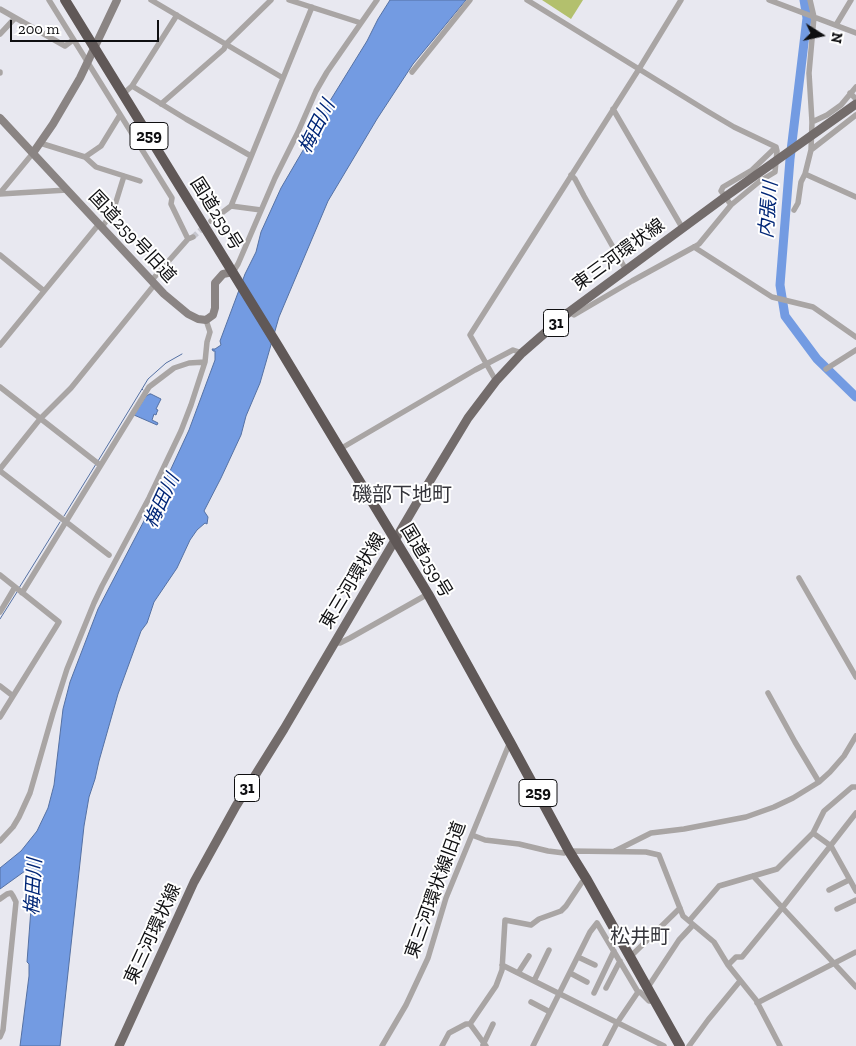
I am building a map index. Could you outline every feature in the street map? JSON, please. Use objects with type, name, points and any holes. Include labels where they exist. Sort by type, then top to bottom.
[{"type":"highway","name":"国道259号","points":[[65,0],[233,272],[428,594],[569,851],[587,880],[643,990],[655,1001],[680,1046]]},
{"type":"main road","name":"東三河環状線","points":[[119,1046],[194,882],[236,806],[468,418],[496,381],[522,353],[569,312],[683,228],[728,201],[775,161],[856,104]]},
{"type":"street","points":[[49,0],[172,198],[171,204],[190,238],[153,282],[71,388],[40,419],[0,470],[109,555]]},
{"type":"street","points":[[0,193],[33,153],[53,124],[80,78],[116,0]]},
{"type":"street","points":[[151,0],[282,78]]},
{"type":"street","points":[[161,104],[218,55],[226,44],[272,0]]},
{"type":"street","points":[[289,0],[360,23]]},
{"type":"street","points":[[0,841],[14,827],[30,793],[67,669],[102,586],[149,498],[181,431],[205,362],[210,332],[206,320],[213,315],[215,308],[215,283],[223,274],[233,272],[238,264],[316,91],[377,0]]},
{"type":"street","points":[[412,72],[470,0]]},
{"type":"street","points":[[527,0],[734,127],[776,147]]},
{"type":"street","points":[[496,381],[470,335],[640,69],[681,0]]},
{"type":"street","points":[[769,0],[856,33]]},
{"type":"street","points":[[794,210],[798,203],[801,182],[811,150],[812,122],[809,73],[814,17],[810,0]]},
{"type":"street","points":[[836,25],[851,0]]},
{"type":"street","points":[[211,221],[231,206],[312,7]]},
{"type":"street","points":[[0,9],[65,46],[73,40]]},
{"type":"street","points":[[123,94],[132,86],[177,15]]},
{"type":"street","points":[[0,34],[14,18]]},
{"type":"street","points":[[132,86],[251,156]]},
{"type":"street","points":[[812,122],[827,115],[841,105],[856,87]]},
{"type":"street","points":[[850,93],[856,99]]},
{"type":"street","points":[[613,109],[683,228]]},
{"type":"street","points":[[85,157],[101,146],[120,115]]},
{"type":"street","points":[[811,150],[856,115]]},
{"type":"street","name":"国道259号旧道","points":[[0,118],[164,294],[188,314],[198,319],[206,320]]},
{"type":"street","points":[[40,143],[85,157],[96,167],[140,181]]},
{"type":"street","points":[[728,201],[721,191],[723,187],[752,170],[776,147]]},
{"type":"street","points":[[569,312],[574,315],[699,244],[728,201],[775,172],[776,147]]},
{"type":"street","points":[[153,168],[165,162]]},
{"type":"street","points":[[805,174],[856,197]]},
{"type":"street","points":[[572,175],[576,178],[584,196],[626,270]]},
{"type":"street","points":[[0,345],[44,291],[110,216],[116,205],[124,176]]},
{"type":"street","points":[[0,193],[67,190]]},
{"type":"street","points":[[231,206],[261,210]]},
{"type":"street","points":[[694,247],[775,298],[813,306],[856,337]]},
{"type":"street","points":[[0,255],[44,291]]},
{"type":"street","points":[[340,450],[475,370],[513,350],[522,353]]},
{"type":"street","points":[[826,369],[856,350]]},
{"type":"street","points":[[0,612],[18,590],[148,387],[174,368],[190,363],[205,362]]},
{"type":"street","points":[[0,387],[98,464]]},
{"type":"street","points":[[0,575],[59,622],[0,716]]},
{"type":"street","points":[[798,578],[856,677]]},
{"type":"street","points":[[335,643],[340,643],[350,638],[428,594]]},
{"type":"street","points":[[0,686],[13,696]]},
{"type":"street","points":[[768,693],[819,782]]},
{"type":"street","points":[[613,852],[651,833],[684,829],[746,817],[793,798],[819,782],[830,772],[844,756],[856,736]]},
{"type":"street","name":"東三河環状線旧道","points":[[382,1046],[406,1005],[428,958],[446,898],[510,742]]},
{"type":"street","points":[[605,1046],[617,1023],[718,886],[777,869],[813,833],[824,811],[852,788],[856,787]]},
{"type":"street","points":[[728,965],[736,957],[742,956],[856,813]]},
{"type":"street","points":[[813,833],[831,846],[856,891]]},
{"type":"street","points":[[472,835],[485,840],[519,844],[564,853],[569,851],[646,852],[659,855],[683,916],[714,942],[728,965],[757,1003],[780,1046]]},
{"type":"street","points":[[752,876],[856,987]]},
{"type":"street","points":[[442,1046],[449,1033],[466,1024],[470,1024],[496,986],[502,970],[505,920],[531,925],[539,919],[561,911],[582,882],[587,880]]},
{"type":"street","points":[[829,890],[849,880]]},
{"type":"street","points":[[0,899],[11,893],[16,902],[3,1030],[0,1037]]},
{"type":"street","points":[[837,909],[856,900]]},
{"type":"street","points":[[606,988],[626,959],[680,908]]},
{"type":"street","points":[[533,1046],[590,932],[597,923],[614,951],[626,959]]},
{"type":"street","points":[[534,981],[549,950]]},
{"type":"street","points":[[594,992],[614,951]]},
{"type":"street","points":[[757,1003],[856,952]]},
{"type":"street","points":[[518,973],[529,956]]},
{"type":"street","points":[[578,957],[595,965]]},
{"type":"street","points":[[502,965],[664,1046]]},
{"type":"street","points":[[570,973],[586,982]]},
{"type":"street","points":[[688,1046],[740,981]]},
{"type":"street","points":[[531,1002],[550,1012]]},
{"type":"street","points":[[470,1024],[484,1045]]},
{"type":"street","points":[[484,1045],[493,1024]]},
{"type":"street","points":[[648,1046],[654,1041]]},
{"type":"green space","points":[[542,0],[583,0],[571,19]]},
{"type":"water","name":"梅田川","points":[[390,0],[466,0],[413,64],[377,119],[328,201],[279,317],[260,383],[246,416],[241,435],[204,511],[208,517],[207,524],[205,523],[197,530],[190,540],[177,568],[154,602],[147,623],[141,631],[118,694],[89,797],[84,826],[60,1046],[20,1046],[29,976],[29,964],[27,962],[32,878],[29,870],[25,871],[0,889],[0,868],[21,851],[37,831],[48,808],[54,785],[63,709],[70,682],[98,609],[170,471],[189,430],[215,360],[215,351],[212,349],[221,345],[220,341],[245,274],[256,252],[261,232],[281,188],[319,123],[320,117]]},
{"type":"water","points":[[151,394],[161,399],[156,409],[158,410],[156,415],[154,414],[152,420],[158,423],[157,425],[134,415],[146,396]]},
{"type":"waterway","name":"内張川","points":[[804,0],[807,18],[790,159],[780,285],[785,316],[817,359],[856,397]]},
{"type":"waterway","points":[[142,389],[148,379],[166,363],[182,354]]},
{"type":"waterway","points":[[98,461],[143,390]]},
{"type":"waterway","points":[[64,516],[96,464]]},
{"type":"waterway","points":[[19,588],[60,522]]},
{"type":"waterway","points":[[0,619],[17,592]]},
{"type":"tunnel","points":[[193,237],[205,226]]},
{"type":"district","name":"磯部下地町","points":[[402,495]]},
{"type":"district","name":"松井町","points":[[640,937]]}]
